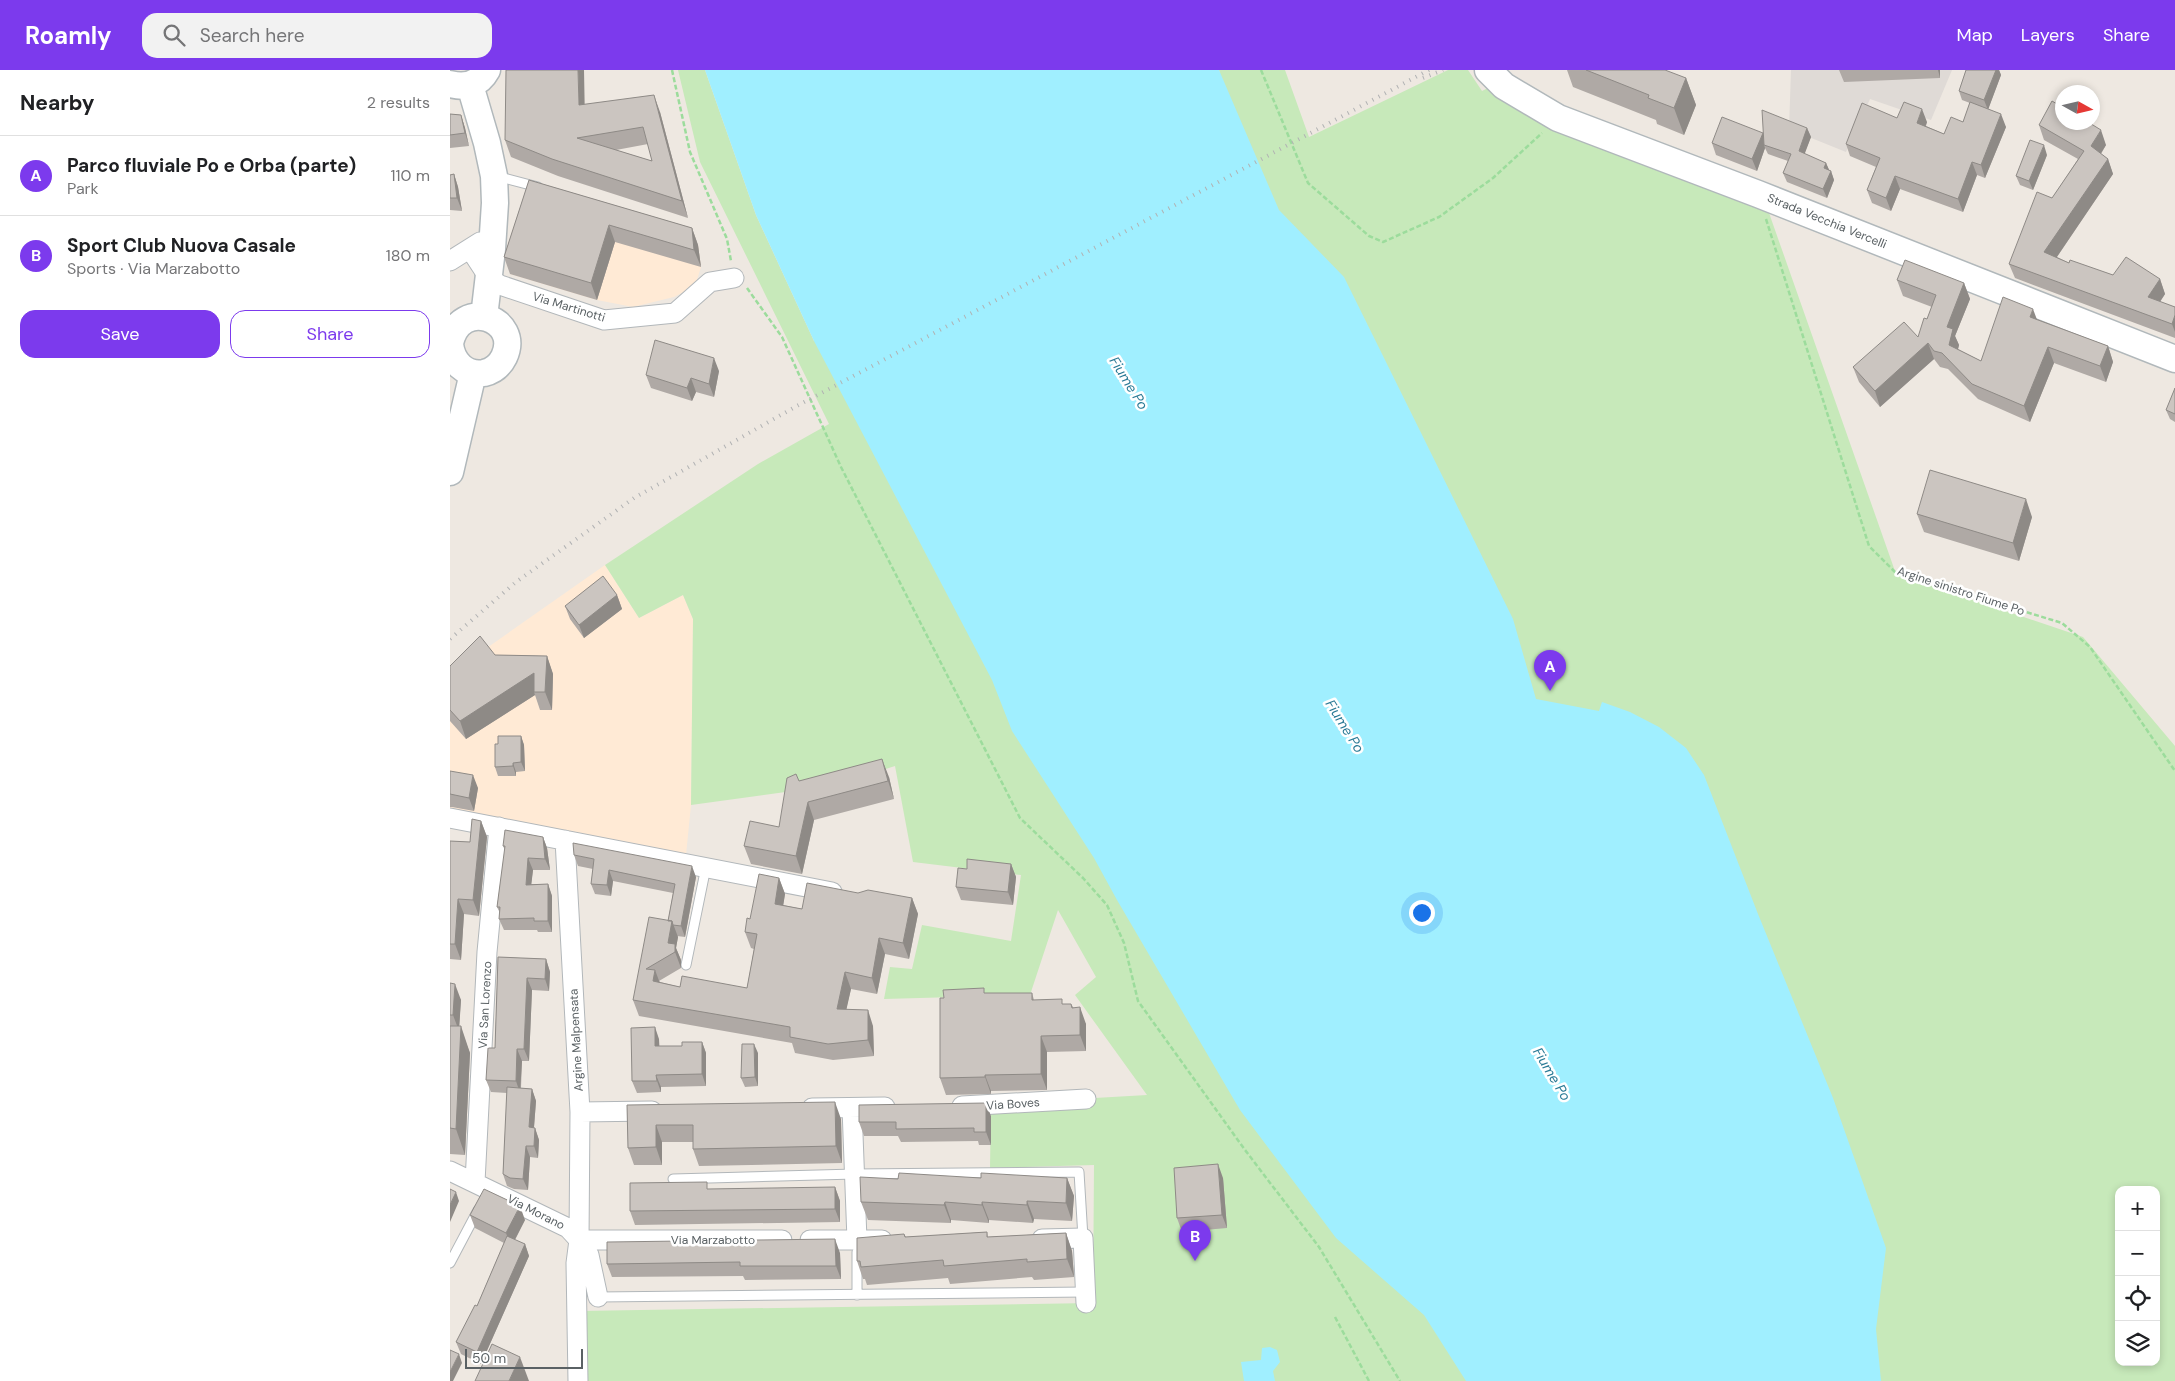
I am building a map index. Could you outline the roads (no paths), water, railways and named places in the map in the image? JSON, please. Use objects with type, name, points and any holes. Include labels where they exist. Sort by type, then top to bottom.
[{"type":"street","name":"Strada Vecchia Vercelli","points":[[1488,70],[1504,86],[1558,118],[1758,194],[2175,359]]},
{"type":"street","points":[[469,80],[487,143],[494,176],[493,217],[484,316]]},
{"type":"street","points":[[450,261],[480,243],[488,232],[493,217]]},
{"type":"street","points":[[470,249],[488,278]]},
{"type":"street","name":"Via Martinotti","points":[[488,278],[500,286],[604,320],[675,314],[710,282],[734,278]]},
{"type":"street","points":[[476,316],[484,316],[498,324],[506,338],[507,346],[502,361],[496,367],[489,371],[473,373],[459,365],[451,351],[450,344],[455,328],[461,322],[476,316]]},
{"type":"street","points":[[450,472],[473,373]]},
{"type":"street","points":[[450,818],[847,894]]},
{"type":"street","name":"Via San Lorenzo","points":[[482,1193],[487,952],[499,827]]},
{"type":"street","name":"Argine Malpensata","points":[[565,840],[580,1112],[576,1263],[578,1381]]},
{"type":"street","name":"Via Boves","points":[[947,1106],[994,1105],[1086,1098]]},
{"type":"street","points":[[794,1108],[900,1107]]},
{"type":"street","points":[[852,1108],[857,1240]]},
{"type":"street","points":[[580,1112],[668,1110]]},
{"type":"street","name":"Via Morano","points":[[450,1171],[482,1193],[568,1228],[578,1240]]},
{"type":"street","points":[[1024,1239],[1083,1238],[1086,1297]]},
{"type":"street","name":"Argine Malpensata","points":[[578,1240],[588,1255],[598,1297]]},
{"type":"street","name":"Via Marzabotto","points":[[578,1240],[897,1240]]},
{"type":"lane","points":[[494,176],[538,187]]},
{"type":"lane","points":[[686,965],[706,867]]},
{"type":"lane","points":[[673,1178],[1079,1172],[1083,1238]]},
{"type":"lane","points":[[450,1263],[482,1193]]},
{"type":"lane","points":[[857,1240],[857,1295]]},
{"type":"lane","points":[[598,1297],[857,1295],[1086,1297]]},
{"type":"water","name":"Fiume Po","points":[[705,70],[1219,70],[1279,210],[1344,277],[1513,619],[1536,699],[1599,711],[1602,702],[1630,712],[1659,727],[1686,748],[1704,775],[1833,1098],[1886,1248],[1876,1329],[1881,1381],[1466,1381],[1424,1315],[1336,1238],[1240,1110],[1094,858],[1012,731],[992,680],[814,341],[756,215]]},
{"type":"water","points":[[1270,1347],[1277,1350],[1280,1362],[1273,1371],[1275,1381],[1244,1381],[1241,1362],[1261,1360],[1262,1348]]},
{"type":"railway","points":[[450,639],[516,582],[634,498],[795,407],[1429,70]]},
{"type":"railway","points":[[1423,78],[1443,70]]},
{"type":"place","name":"Parco fluviale Po e Orba (parte)","points":[[1550,691]]},
{"type":"place","name":"Sport Club Nuova Casale","points":[[1195,1261]]}]
